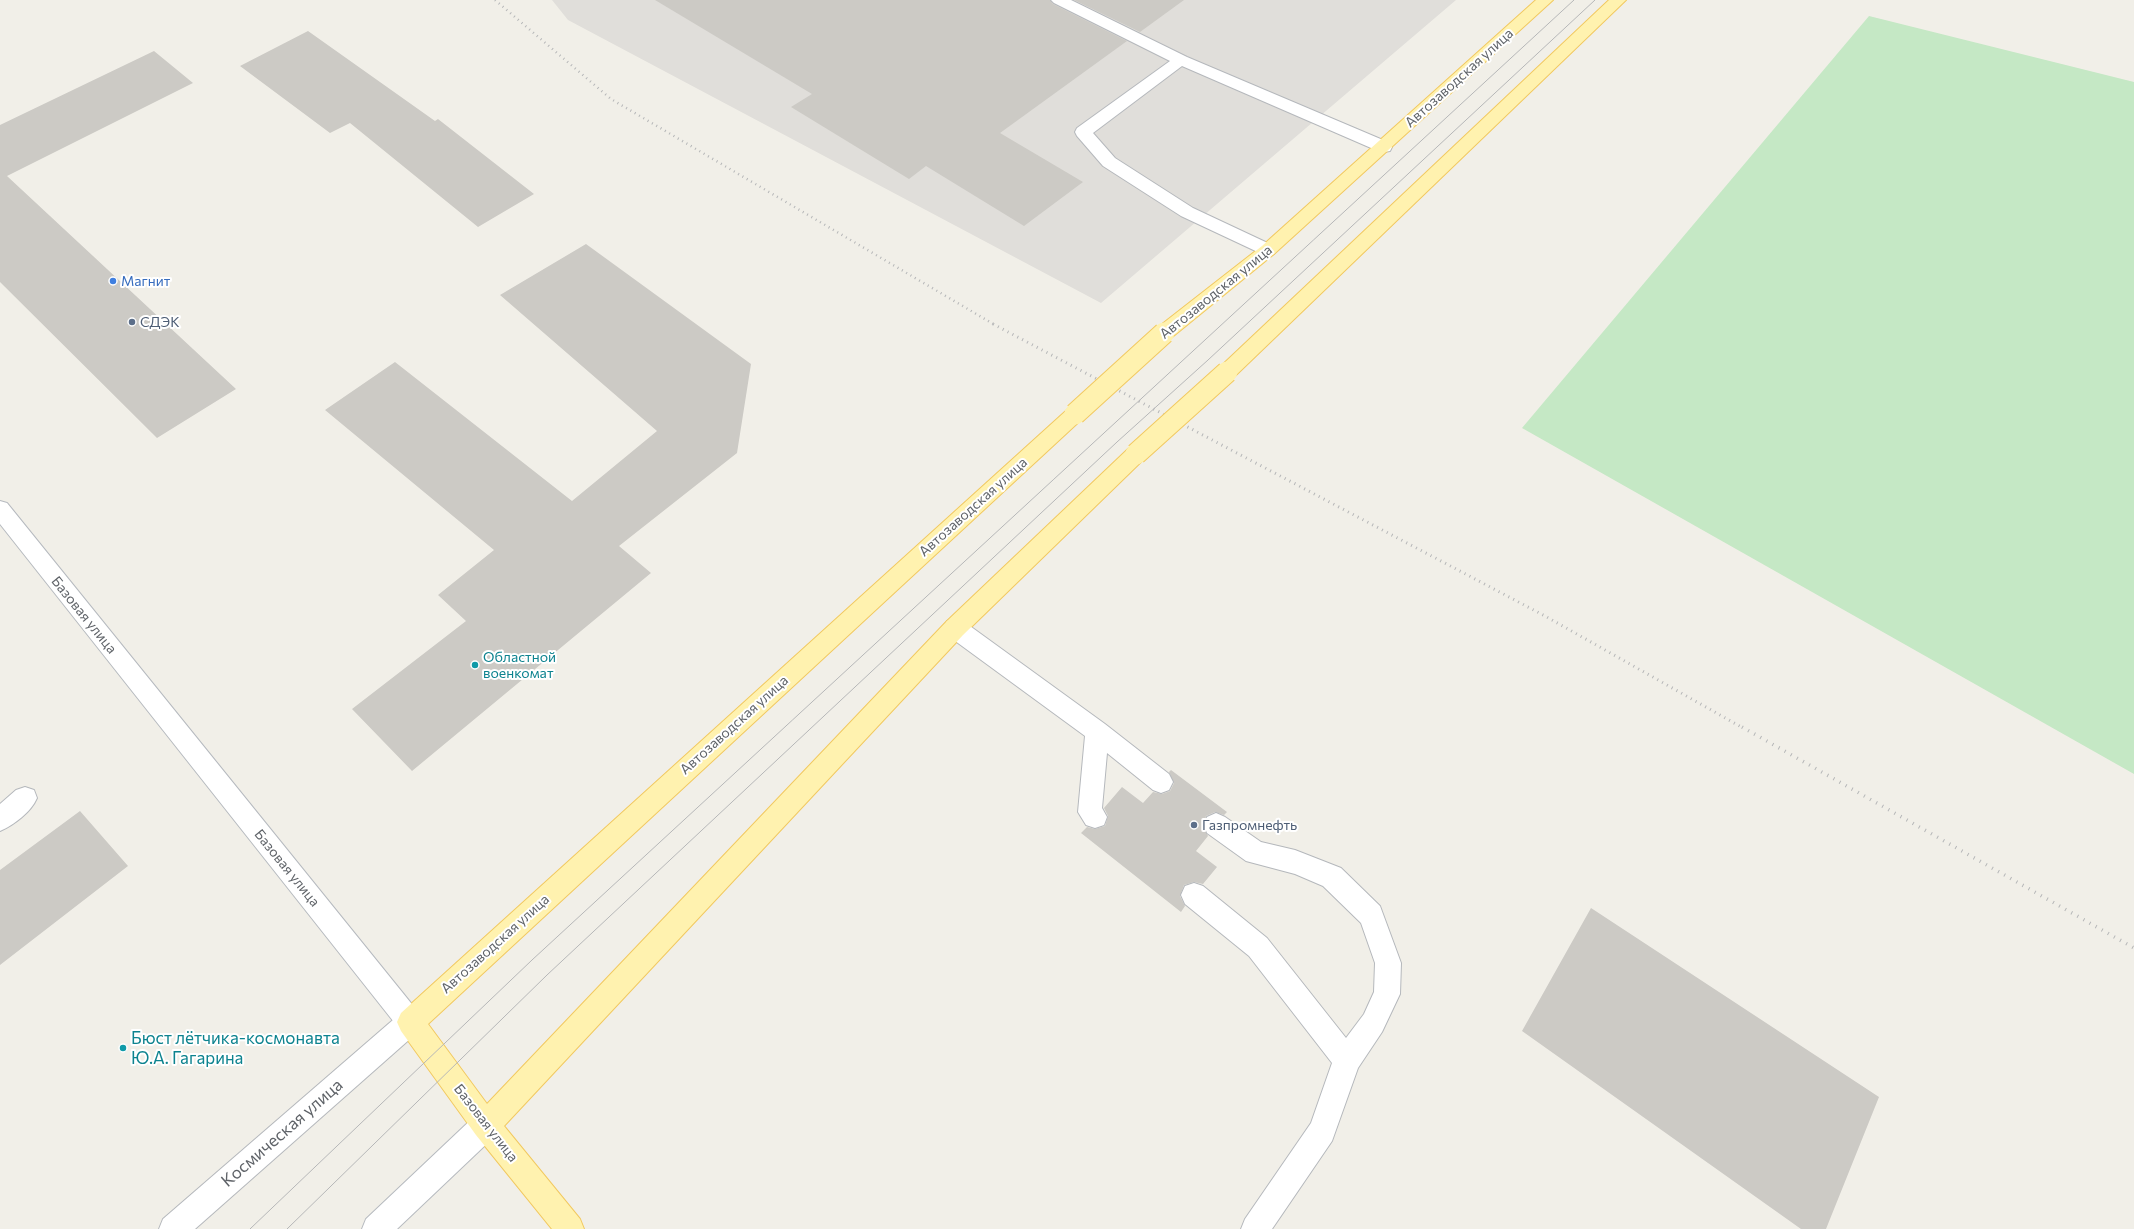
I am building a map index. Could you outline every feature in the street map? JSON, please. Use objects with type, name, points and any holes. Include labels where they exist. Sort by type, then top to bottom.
[{"type":"main road","points":[[1059,0],[1181,60],[1384,147]]},
{"type":"main road","name":"Автозаводская улица","points":[[410,1022],[1164,333],[1268,250],[1384,147],[1545,0]]},
{"type":"main road","points":[[376,1229],[486,1125],[955,628],[1136,454],[1227,372],[1618,0]]},
{"type":"main road","points":[[1181,60],[1083,132],[1109,162],[1187,212],[1268,250]]},
{"type":"main road","name":"Базовая улица","points":[[0,509],[410,1022],[486,1125],[570,1229]]},
{"type":"main road","points":[[955,628],[1097,731],[1161,782]]},
{"type":"main road","points":[[1096,817],[1090,812],[1097,731]]},
{"type":"main road","points":[[0,819],[25,798]]},
{"type":"main road","points":[[1216,825],[1256,853],[1295,862],[1332,877],[1371,915],[1388,963],[1386,994],[1373,1023],[1347,1060],[1322,1131],[1255,1229]]},
{"type":"main road","points":[[1194,895],[1258,947],[1347,1060]]},
{"type":"main road","name":"Космическая улица","points":[[173,1229],[410,1022]]},
{"type":"shaded area","points":[[552,0],[1456,0],[1101,303],[568,20]]},
{"type":"green space","points":[[1869,16],[2134,82],[2134,774],[1522,428]]},
{"type":"building","points":[[655,0],[1050,0],[1053,4],[1127,41],[1000,133],[1083,182],[1024,226],[926,166],[909,179],[791,107],[812,94]]},
{"type":"building","points":[[1074,0],[1184,0],[1140,32]]},
{"type":"building","points":[[308,31],[435,121],[438,119],[534,194],[478,227],[350,123],[330,133],[240,66]]},
{"type":"building","points":[[154,51],[193,83],[7,176],[236,389],[157,438],[0,282],[0,125]]},
{"type":"building","points":[[586,244],[751,364],[737,453],[619,546],[651,573],[412,771],[352,709],[466,621],[438,595],[494,550],[325,410],[395,362],[572,501],[657,431],[500,295]]},
{"type":"building","points":[[1171,770],[1227,812],[1224,815],[1215,812],[1206,816],[1203,826],[1208,836],[1196,851],[1217,867],[1203,884],[1194,882],[1184,885],[1180,896],[1185,906],[1181,912],[1081,833],[1087,827],[1095,829],[1105,826],[1108,816],[1104,808],[1122,787],[1143,803],[1153,792],[1162,794],[1170,791],[1174,783],[1169,772]]},
{"type":"building","points":[[80,811],[128,866],[0,965],[0,870]]},
{"type":"building","points":[[1591,908],[1879,1097],[1826,1229],[1801,1229],[1522,1031]]},
{"type":"tram line","points":[[250,1229],[532,960],[1574,0]]},
{"type":"tram line","points":[[287,1229],[547,975],[1117,442],[1208,360],[1595,0]]},
{"type":"railway","points":[[495,0],[611,99],[995,325]]},
{"type":"railway","points":[[993,324],[1545,616],[1743,728]]},
{"type":"railway","points":[[1742,727],[2134,948]]},
{"type":"place","name":"Магнит","points":[[113,281]]},
{"type":"place","name":"СДЭК","points":[[132,322]]},
{"type":"place","name":"Областной военкомат","points":[[475,665]]},
{"type":"place","name":"Газпромнефть","points":[[1194,825]]},
{"type":"place","name":"Бюст лётчика-космонавта Ю.А. Гагарина","points":[[123,1048]]}]
